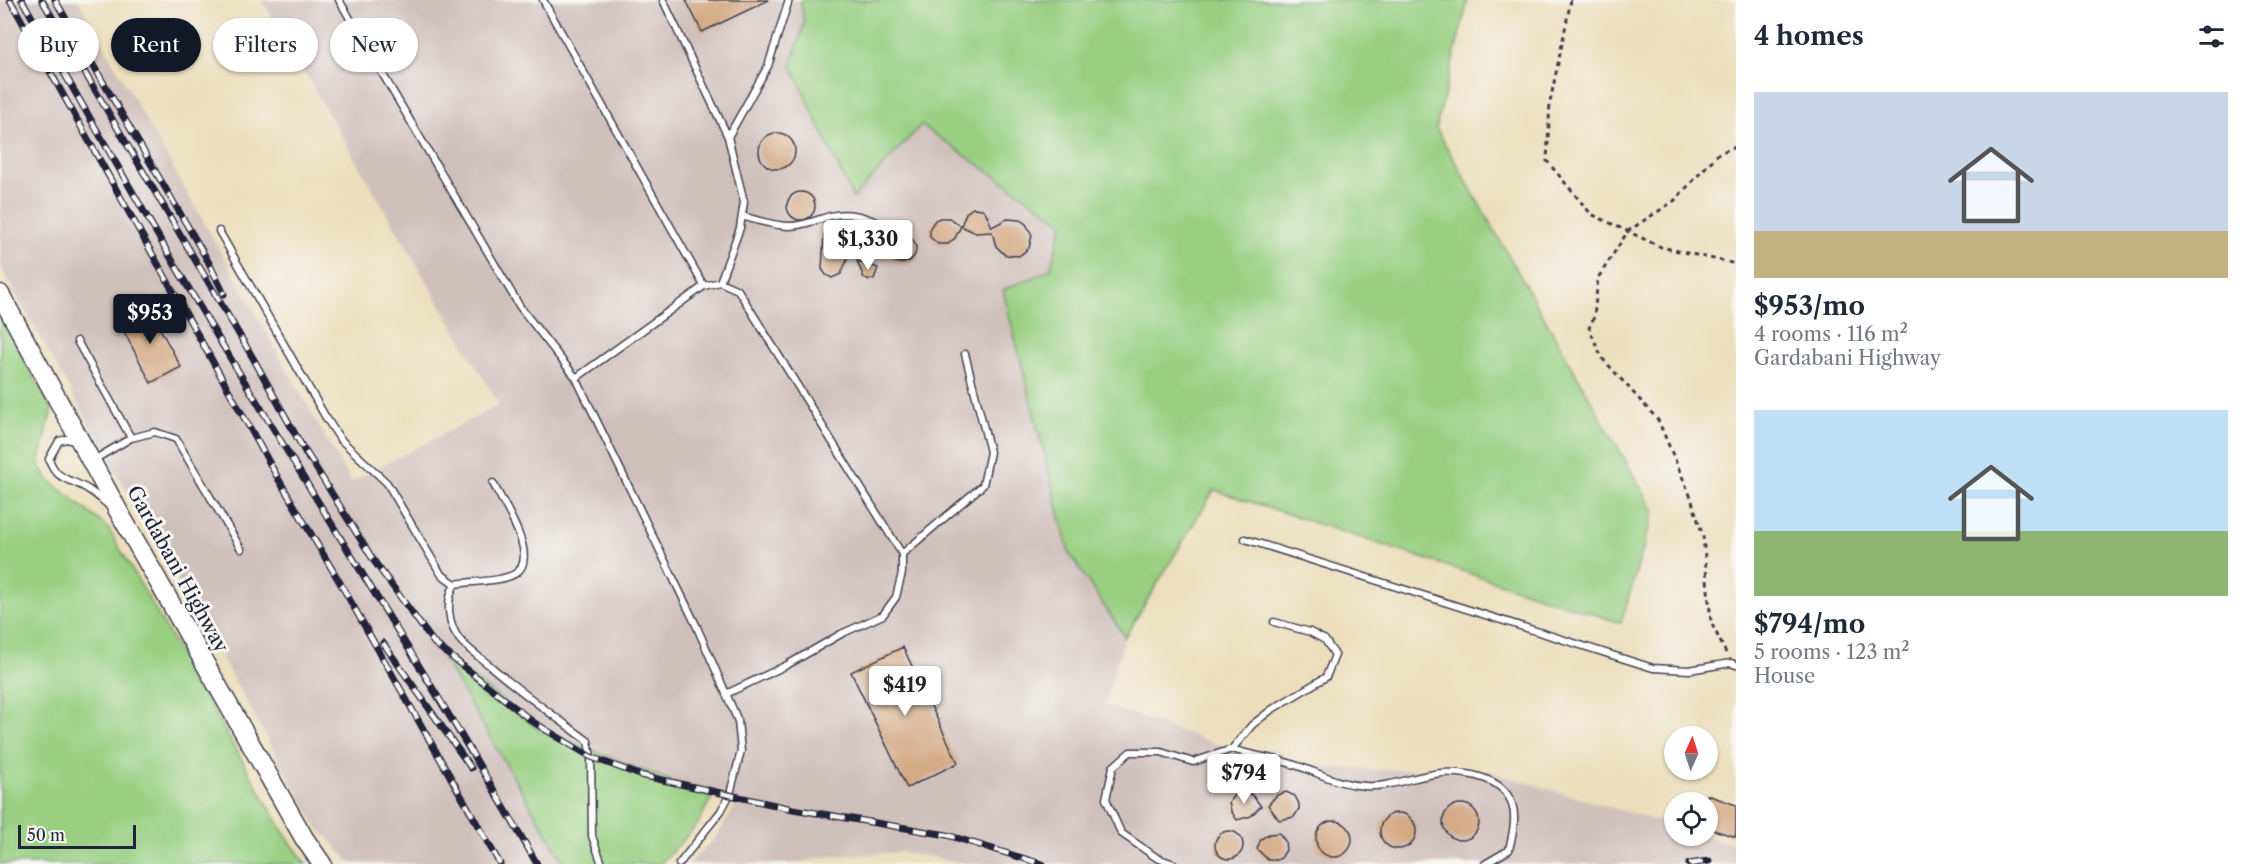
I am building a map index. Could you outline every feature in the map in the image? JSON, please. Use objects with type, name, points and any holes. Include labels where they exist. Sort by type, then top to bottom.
[{"type":"main road","name":"Gardabani Highway","points":[[0,294],[120,514],[321,864]]},
{"type":"lane","points":[[339,0],[520,307],[576,378],[696,625],[738,721],[741,751],[730,794],[721,811],[679,864]]},
{"type":"lane","points":[[543,0],[704,286]]},
{"type":"lane","points":[[663,0],[728,137],[744,202],[740,228],[720,282]]},
{"type":"lane","points":[[728,137],[768,66],[789,0]]},
{"type":"lane","points":[[742,216],[789,226],[848,213],[881,224]]},
{"type":"lane","points":[[219,231],[335,431],[387,483],[441,574],[455,584],[505,577],[516,573],[523,567],[523,541],[493,483]]},
{"type":"lane","points":[[576,378],[646,330],[704,286],[720,282],[738,290],[902,554],[902,573],[896,597],[883,615],[841,634],[787,665],[726,694]]},
{"type":"lane","points":[[77,341],[131,438]]},
{"type":"lane","points":[[902,554],[983,485],[990,452],[965,354]]},
{"type":"lane","points":[[92,461],[131,438],[155,432],[177,439],[241,549]]},
{"type":"lane","points":[[81,443],[67,439],[59,441],[49,459],[52,469],[60,477],[88,489],[120,514]]},
{"type":"lane","points":[[1245,539],[1653,668],[1689,670],[1734,664]]},
{"type":"lane","points":[[455,584],[450,593],[449,615],[452,627],[460,641],[517,689],[588,741],[591,757],[592,836],[602,864]]},
{"type":"lane","points":[[1174,864],[1156,858],[1122,833],[1106,799],[1113,767],[1130,752],[1161,752],[1193,762],[1232,749],[1252,725],[1271,710],[1326,677],[1335,655],[1325,640],[1310,632],[1274,622]]},
{"type":"lane","points":[[1232,749],[1254,757],[1294,764],[1335,782],[1366,786],[1392,784],[1441,773],[1476,776],[1499,785],[1512,805],[1514,826],[1509,850],[1485,864]]},
{"type":"path","points":[[1571,0],[1550,102],[1547,161],[1591,214],[1661,247],[1736,264]]},
{"type":"path","points":[[1734,664],[1711,622],[1703,536],[1690,495],[1658,420],[1602,358],[1589,328],[1594,317],[1598,278],[1628,231],[1674,201],[1719,153],[1736,147]]},
{"type":"shaded area","points":[[0,0],[78,0],[88,18],[18,18],[18,72],[99,72],[99,37],[111,58],[111,72],[119,72],[351,482],[499,405],[304,72],[318,72],[318,18],[273,18],[262,0],[801,0],[804,25],[791,65],[853,197],[921,124],[1063,223],[1050,270],[1003,290],[1069,553],[1125,637],[1104,705],[1284,767],[1491,772],[1664,823],[1664,846],[1718,846],[1718,840],[1736,845],[1736,864],[973,864],[901,852],[824,857],[793,864],[689,864],[716,837],[738,802],[712,797],[540,730],[440,653],[565,864],[352,864],[317,827],[0,266]]},
{"type":"green space","points":[[801,0],[1468,0],[1436,128],[1654,511],[1621,623],[1214,490],[1125,637],[1069,553],[1003,290],[1050,270],[1063,223],[921,125],[853,198],[791,65],[804,25]]},
{"type":"green space","points":[[0,315],[52,409],[39,463],[48,479],[108,528],[284,833],[306,864],[0,864]]},
{"type":"green space","points":[[439,651],[540,730],[712,797],[697,825],[660,864],[565,864]]},
{"type":"building","points":[[686,0],[769,0],[702,32]]},
{"type":"building","points":[[777,133],[790,138],[795,151],[790,164],[777,169],[764,164],[759,151],[764,138]]},
{"type":"building","points":[[801,192],[811,196],[815,206],[811,216],[801,220],[791,216],[787,206],[791,196]]},
{"type":"building","points":[[973,208],[982,209],[992,227],[1007,219],[1020,220],[1026,224],[1032,235],[1029,248],[1019,256],[1005,255],[996,246],[992,232],[976,233],[961,226],[966,213]]},
{"type":"building","points":[[940,218],[949,218],[961,226],[955,238],[948,244],[938,244],[930,237],[930,228],[935,220]]},
{"type":"building","points":[[840,222],[846,226],[847,239],[855,241],[841,274],[832,278],[822,269],[824,235],[834,223]]},
{"type":"building","points":[[902,235],[912,239],[916,249],[912,259],[902,263],[892,259],[888,249],[892,239]]},
{"type":"building","points":[[857,261],[878,268],[874,279],[864,278]]},
{"type":"building","points":[[148,307],[181,367],[151,383],[120,324]]},
{"type":"building","points":[[903,647],[958,763],[907,788],[851,672]]},
{"type":"building","points":[[1244,791],[1252,795],[1261,806],[1251,816],[1237,820],[1231,811],[1229,802],[1235,794]]},
{"type":"building","points":[[1286,792],[1295,796],[1299,809],[1294,817],[1279,820],[1268,805],[1277,795]]},
{"type":"building","points":[[1718,799],[1736,805],[1736,837],[1718,831]]},
{"type":"building","points":[[1461,804],[1474,809],[1479,822],[1474,835],[1461,840],[1448,835],[1443,822],[1448,809]]},
{"type":"building","points":[[1398,813],[1411,818],[1416,831],[1411,844],[1398,849],[1385,844],[1380,831],[1385,818]]},
{"type":"building","points":[[1334,821],[1347,826],[1352,839],[1347,852],[1334,857],[1321,852],[1316,839],[1321,826]]},
{"type":"building","points":[[1229,831],[1239,835],[1243,845],[1239,855],[1229,859],[1219,855],[1215,845],[1219,835]]},
{"type":"building","points":[[1279,833],[1285,841],[1286,850],[1281,858],[1268,860],[1257,849],[1261,839],[1269,834]]},
{"type":"railway","points":[[10,0],[279,480],[500,864]]},
{"type":"railway","points":[[22,0],[206,318],[439,698],[537,864]]},
{"type":"railway","points":[[42,0],[253,358],[309,459]]},
{"type":"railway","points":[[55,0],[208,261],[224,294]]},
{"type":"railway","points":[[306,452],[374,561],[434,643],[533,722],[591,757],[640,775],[793,809],[947,835],[1042,864]]},
{"type":"railway","points":[[383,643],[471,768]]},
{"type":"railway","points":[[1689,864],[1709,861]]}]
